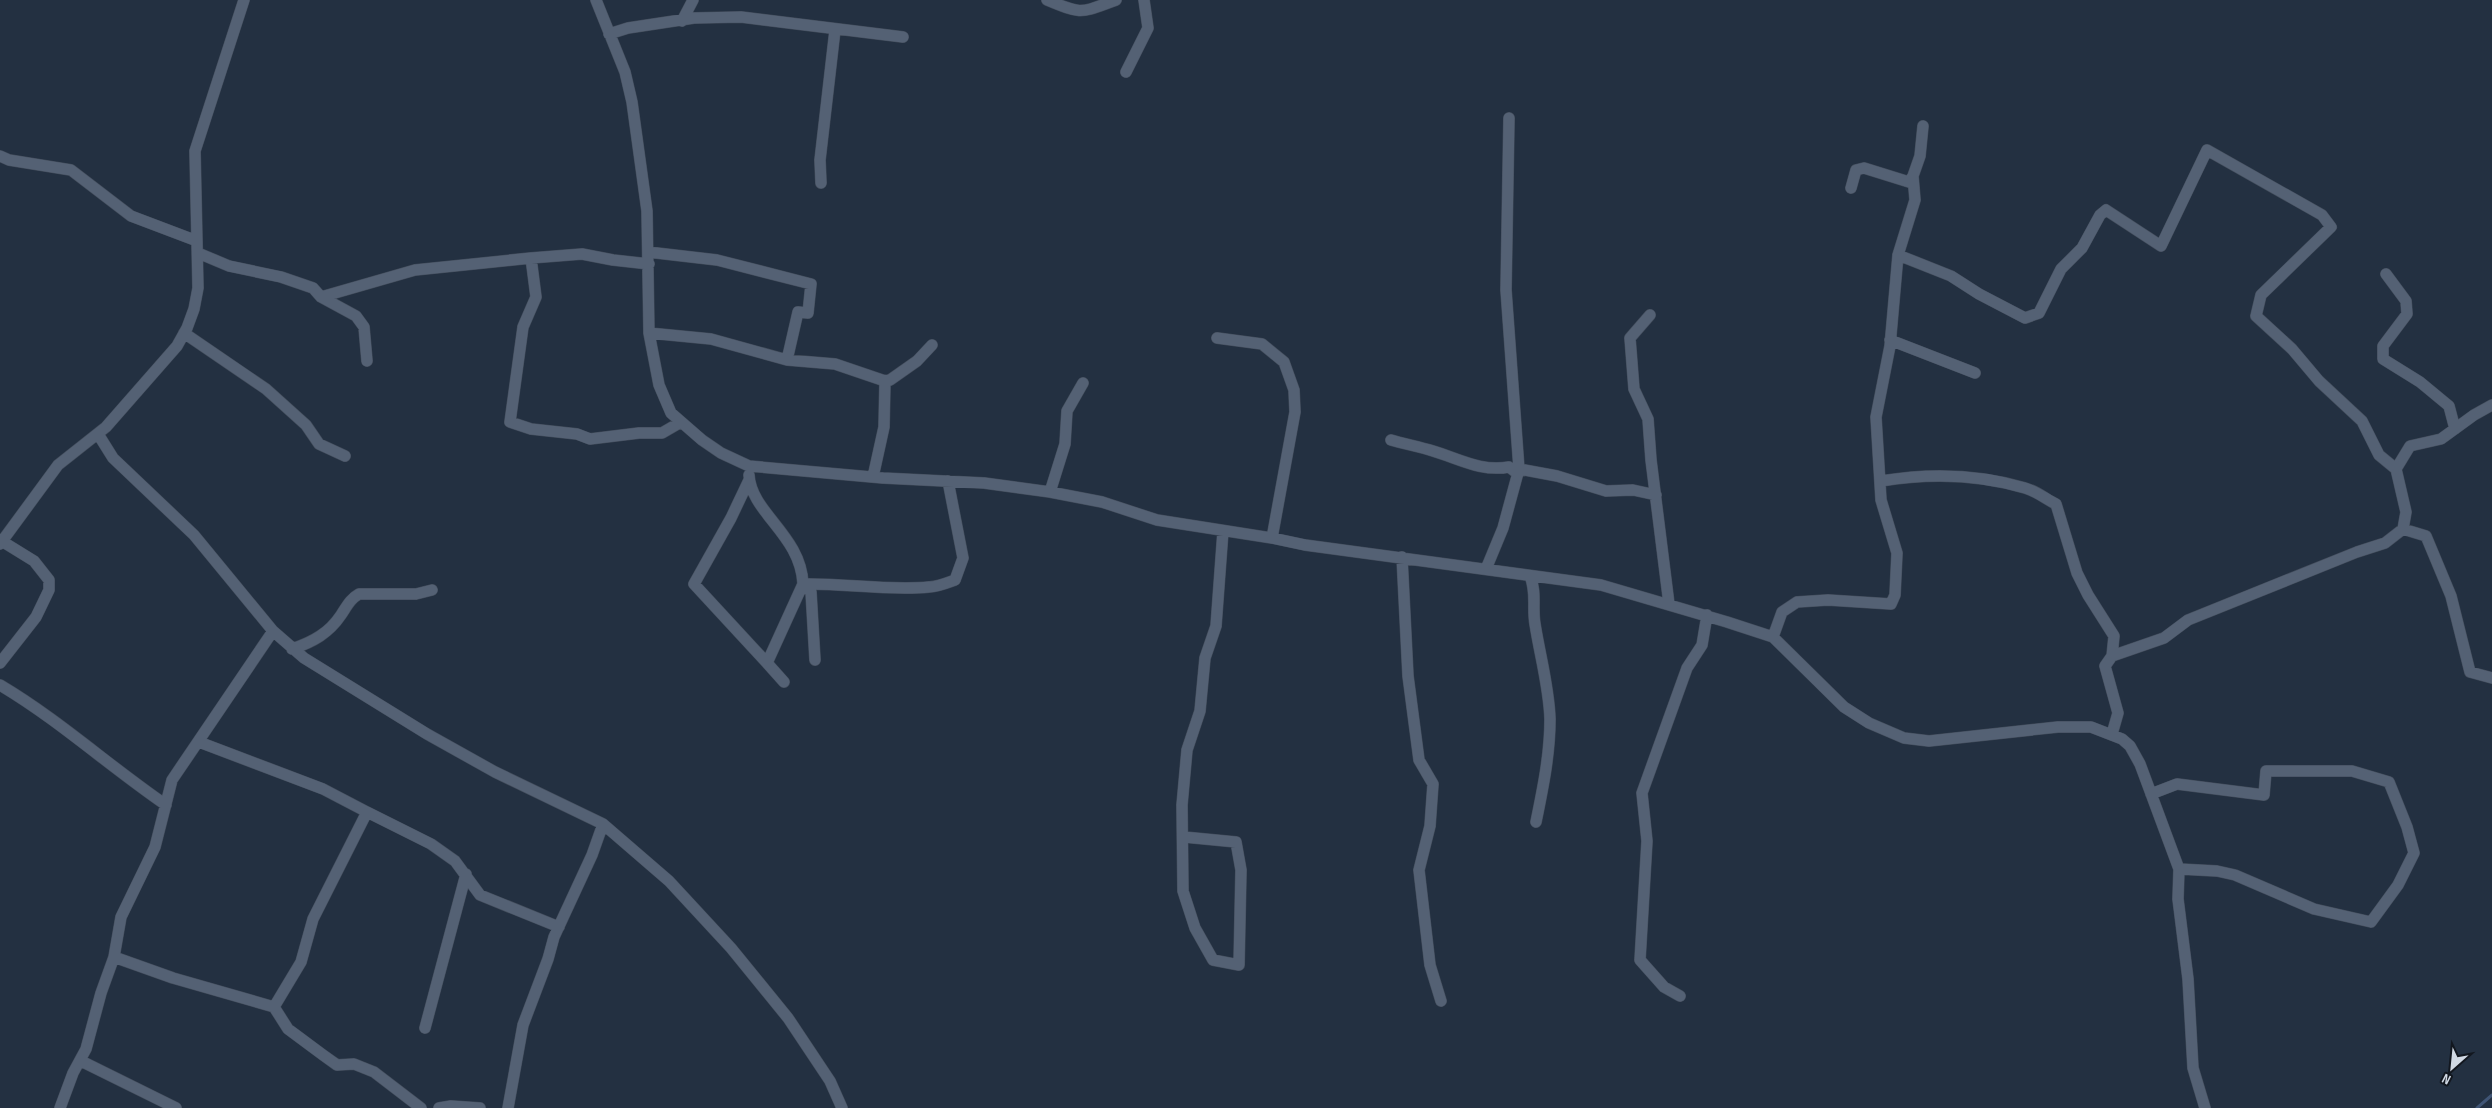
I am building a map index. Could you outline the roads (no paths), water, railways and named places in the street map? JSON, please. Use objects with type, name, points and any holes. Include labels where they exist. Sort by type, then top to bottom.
[{"type":"street","points":[[0,663],[36,617],[49,590],[48,580],[34,561],[1,541],[58,465],[98,434],[177,346],[194,309],[198,288],[195,151],[244,0]]},
{"type":"street","points":[[596,0],[625,72],[632,102],[647,212],[649,333],[659,385],[671,413],[721,453],[749,466],[873,477],[948,481],[1050,492],[1102,502],[1157,520],[1305,545],[1601,585],[1773,636],[1844,707],[1869,724],[1904,738],[1929,740],[2058,727],[2091,728],[2112,734],[2130,746],[2140,764],[2179,870],[2178,899],[2188,979],[2193,1068],[2205,1108]]},
{"type":"street","points":[[682,21],[693,0]]},
{"type":"street","points":[[1047,0],[1075,12],[1083,12],[1116,0]]},
{"type":"street","points":[[1126,72],[1148,28],[1144,0]]},
{"type":"street","points":[[609,34],[628,28],[694,18],[741,17],[903,37]]},
{"type":"street","points":[[821,183],[820,160],[835,30]]},
{"type":"street","points":[[1486,569],[1503,528],[1518,472],[1506,290],[1509,118]]},
{"type":"street","points":[[1851,188],[1856,170],[1864,168],[1909,182],[1920,156],[1923,126]]},
{"type":"street","points":[[1898,255],[1950,276],[1979,294],[2025,318],[2039,313],[2061,270],[2082,248],[2096,222],[2106,210],[2161,246],[2207,150],[2322,215],[2331,227],[2261,295],[2256,316],[2292,349],[2319,381],[2362,421],[2379,455],[2396,469],[2406,512],[2403,529],[2385,544],[2357,552],[2188,620],[2164,638],[2112,656]]},
{"type":"street","points":[[0,156],[8,160],[71,170],[131,216],[198,247],[229,266],[281,277],[312,288],[321,297],[362,321],[367,361]]},
{"type":"street","points":[[1773,636],[1782,612],[1797,602],[1828,600],[1891,604],[1895,594],[1897,553],[1883,508],[1876,417],[1890,340],[1898,255],[1915,200],[1913,176]]},
{"type":"street","points":[[321,297],[415,270],[531,258],[582,254],[613,260],[649,258],[717,260],[811,284],[808,313],[798,312],[787,360]]},
{"type":"street","points":[[531,258],[536,297],[523,327],[510,422],[530,429],[577,434],[590,439],[639,433],[662,433],[681,422]]},
{"type":"street","points":[[2386,274],[2406,301],[2407,314],[2383,346],[2383,359],[2420,382],[2449,406],[2455,429]]},
{"type":"street","points":[[1650,314],[1630,338],[1634,389],[1648,419],[1669,604]]},
{"type":"street","points":[[184,333],[266,389],[306,425],[319,444],[345,456]]},
{"type":"street","points":[[649,333],[711,339],[787,360],[835,364],[885,381],[890,380],[917,361],[932,345]]},
{"type":"street","points":[[1217,338],[1262,344],[1284,362],[1294,390],[1295,412],[1272,538]]},
{"type":"street","points":[[1890,340],[1975,373]]},
{"type":"street","points":[[873,477],[884,427],[885,381]]},
{"type":"street","points":[[1050,492],[1065,444],[1067,411],[1083,383]]},
{"type":"street","points":[[2396,469],[2410,446],[2441,440],[2492,405]]},
{"type":"street","points":[[98,434],[113,458],[194,535],[273,631],[292,649],[427,734],[495,772],[603,824],[669,881],[731,948],[788,1018],[830,1081],[842,1108]]},
{"type":"street","points":[[1392,440],[1434,451],[1480,468],[1497,469],[1509,467],[1518,472],[1557,476],[1606,491],[1633,490],[1656,495]]},
{"type":"street","points":[[749,466],[749,480],[762,508],[777,524],[796,553],[803,568],[803,584],[767,663]]},
{"type":"street","points":[[1881,481],[1913,476],[1971,477],[2026,488],[2056,504],[2077,573],[2088,595],[2114,636],[2112,656],[2105,666],[2118,713],[2112,734]]},
{"type":"street","points":[[749,480],[731,518],[694,584],[784,682]]},
{"type":"street","points":[[803,584],[838,583],[929,587],[955,580],[963,558],[948,481]]},
{"type":"street","points":[[2403,529],[2426,536],[2451,596],[2470,672],[2492,678]]},
{"type":"street","points":[[1184,837],[1236,842],[1241,870],[1239,965],[1213,960],[1194,928],[1183,891],[1184,837],[1182,805],[1187,750],[1200,711],[1205,658],[1216,626],[1223,531]]},
{"type":"street","points":[[1402,557],[1408,676],[1420,760],[1433,784],[1430,826],[1419,870],[1430,965],[1441,1001]]},
{"type":"street","points":[[1530,576],[1536,594],[1534,622],[1545,674],[1550,718],[1547,766],[1536,822]]},
{"type":"street","points":[[803,584],[811,592],[815,660]]},
{"type":"street","points":[[292,649],[315,641],[335,623],[347,604],[359,594],[416,594],[432,590]]},
{"type":"street","points":[[1680,996],[1664,987],[1640,960],[1647,840],[1642,793],[1688,668],[1702,645],[1707,615]]},
{"type":"street","points":[[60,1108],[73,1073],[81,1061],[114,957],[122,917],[152,856],[172,780],[273,631]]},
{"type":"street","points":[[0,684],[38,707],[88,748],[116,766],[166,805]]},
{"type":"street","points":[[199,742],[323,789],[431,844],[455,861],[480,895],[559,927]]},
{"type":"street","points":[[2151,794],[2177,784],[2264,795],[2266,771],[2352,771],[2390,782],[2414,853],[2398,885],[2371,922],[2314,909],[2235,875],[2217,871],[2179,870]]},
{"type":"street","points":[[274,1007],[301,962],[313,919],[367,812]]},
{"type":"street","points":[[508,1108],[523,1025],[559,927],[592,855],[603,824]]},
{"type":"street","points":[[424,1028],[466,874]]},
{"type":"street","points":[[114,957],[173,978],[274,1007],[288,1029],[337,1065],[354,1064],[374,1072],[421,1108]]},
{"type":"street","points":[[81,1061],[176,1108]]},
{"type":"street","points":[[439,1108],[451,1106],[480,1108]]},
{"type":"waterway","points":[[2477,1108],[2492,1095]]}]
